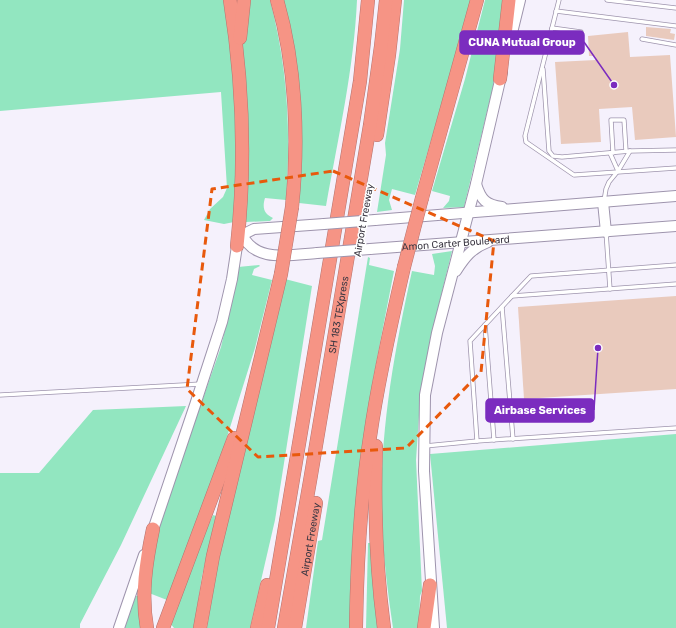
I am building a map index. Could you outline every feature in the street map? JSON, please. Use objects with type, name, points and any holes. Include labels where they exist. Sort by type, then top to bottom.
[{"type":"highway","points":[[230,0],[239,67],[243,151],[240,236]]},
{"type":"highway","points":[[239,67],[244,0]]},
{"type":"highway","points":[[200,628],[213,556],[281,274],[292,207],[296,158],[295,110],[286,40],[277,0]]},
{"type":"highway","points":[[268,628],[360,81],[368,0]]},
{"type":"highway","name":"SH 183 TEXpress","points":[[277,628],[366,95],[377,0]]},
{"type":"highway","name":"SH 183 TEXpress","points":[[284,628],[313,466],[370,125],[382,46],[386,0]]},
{"type":"highway","name":"Airport Freeway","points":[[295,628],[380,116],[395,0]]},
{"type":"highway","points":[[356,628],[361,520],[365,473],[370,436],[386,352],[404,267],[477,0]]},
{"type":"highway","points":[[500,79],[509,0]]},
{"type":"highway","points":[[384,628],[379,589],[376,544],[375,474],[378,416],[386,352]]},
{"type":"highway","points":[[165,624],[231,446],[251,398]]},
{"type":"highway","points":[[257,628],[289,503]]},
{"type":"highway","points":[[146,628],[144,584],[153,529]]},
{"type":"highway","points":[[424,628],[430,585]]},
{"type":"main road","points":[[434,628],[430,585],[424,472],[425,395],[437,333],[476,184],[520,0]]},
{"type":"main road","points":[[476,184],[479,194],[484,202],[494,206],[512,209]]},
{"type":"main road","points":[[119,628],[222,322],[240,236],[257,228],[676,196]]},
{"type":"main road","points":[[603,202],[606,232]]},
{"type":"main road","name":"Amon Carter Boulevard","points":[[240,236],[255,250],[268,255],[279,256],[676,226]]},
{"type":"main road","points":[[451,280],[465,257],[473,250],[481,245],[498,240]]},
{"type":"lane","points":[[559,0],[525,136],[526,142],[574,175],[676,168]]},
{"type":"lane","points":[[607,0],[676,8]]},
{"type":"lane","points":[[556,11],[676,26]]},
{"type":"lane","points":[[552,28],[581,32]]},
{"type":"lane","points":[[642,39],[676,45]]},
{"type":"lane","points":[[548,45],[578,49]]},
{"type":"lane","points":[[543,66],[550,154],[552,156],[558,157],[628,151],[676,150]]},
{"type":"lane","points":[[603,202],[609,182],[618,171],[628,151],[624,120],[611,120],[612,153],[618,171]]},
{"type":"lane","points":[[606,232],[610,289]]},
{"type":"lane","points":[[477,441],[470,341],[531,276],[676,265]]},
{"type":"lane","points":[[512,296],[676,284]]},
{"type":"lane","points":[[502,307],[513,439]]},
{"type":"lane","points":[[485,325],[494,440]]},
{"type":"lane","points":[[0,396],[202,384]]},
{"type":"lane","points":[[424,446],[477,441],[676,428]]},
{"type":"highlighted area","points":[[333,171],[494,241],[481,372],[406,448],[258,457],[187,389],[212,189]]},
{"type":"green space","points":[[0,0],[224,0],[230,39],[237,119],[237,166],[234,222],[224,224],[204,220],[210,209],[223,197],[227,188],[221,92],[0,111]]},
{"type":"green space","points":[[250,0],[270,0],[281,51],[284,75],[287,100],[288,149],[286,200],[265,198],[264,210],[273,218],[270,221],[246,222],[244,221],[243,39]]},
{"type":"green space","points":[[283,0],[357,0],[353,51],[326,206],[299,203],[302,154],[301,123]]},
{"type":"green space","points":[[404,0],[472,0],[415,195],[392,189],[389,200],[392,210],[377,212],[386,155],[385,143],[400,49]]},
{"type":"green space","points":[[485,0],[507,0],[493,87],[464,207],[443,208],[449,201],[450,196],[432,191],[465,79]]},
{"type":"green space","points":[[452,251],[431,337],[420,401],[416,460],[422,591],[420,596],[419,628],[393,628],[384,554],[381,496],[382,464],[388,399],[393,367],[412,271],[434,275],[435,266],[432,254]]},
{"type":"green space","points":[[368,257],[370,258],[369,265],[394,271],[373,379],[365,443],[352,628],[306,628],[318,541],[322,540]]},
{"type":"green space","points":[[260,266],[254,269],[252,275],[272,280],[255,348],[215,475],[167,600],[149,593],[156,532],[221,347],[238,267]]},
{"type":"green space","points":[[285,279],[312,286],[275,520],[250,628],[207,628],[220,553]]},
{"type":"green space","points":[[186,406],[121,545],[80,624],[80,628],[0,628],[0,473],[39,473],[93,410]]},
{"type":"green space","points":[[676,434],[676,628],[447,628],[430,454]]},
{"type":"green space","points":[[213,515],[216,516],[202,576],[194,628],[174,628],[170,623],[199,546]]},
{"type":"green space","points":[[368,543],[370,543],[378,628],[366,628]]},
{"type":"green space","points":[[136,596],[140,596],[142,628],[123,628]]},
{"type":"building","points":[[646,27],[671,29],[670,33],[675,34],[674,40],[646,36]]},
{"type":"building","points":[[628,32],[630,57],[670,55],[676,137],[635,140],[632,107],[599,109],[601,142],[561,144],[555,62],[596,60],[595,56],[589,56],[588,36]]},
{"type":"building","points":[[676,296],[676,389],[524,399],[518,307]]},
{"type":"place","name":"CUNA Mutual Group","points":[[614,85]]},
{"type":"place","name":"Airbase Services","points":[[598,348]]}]
